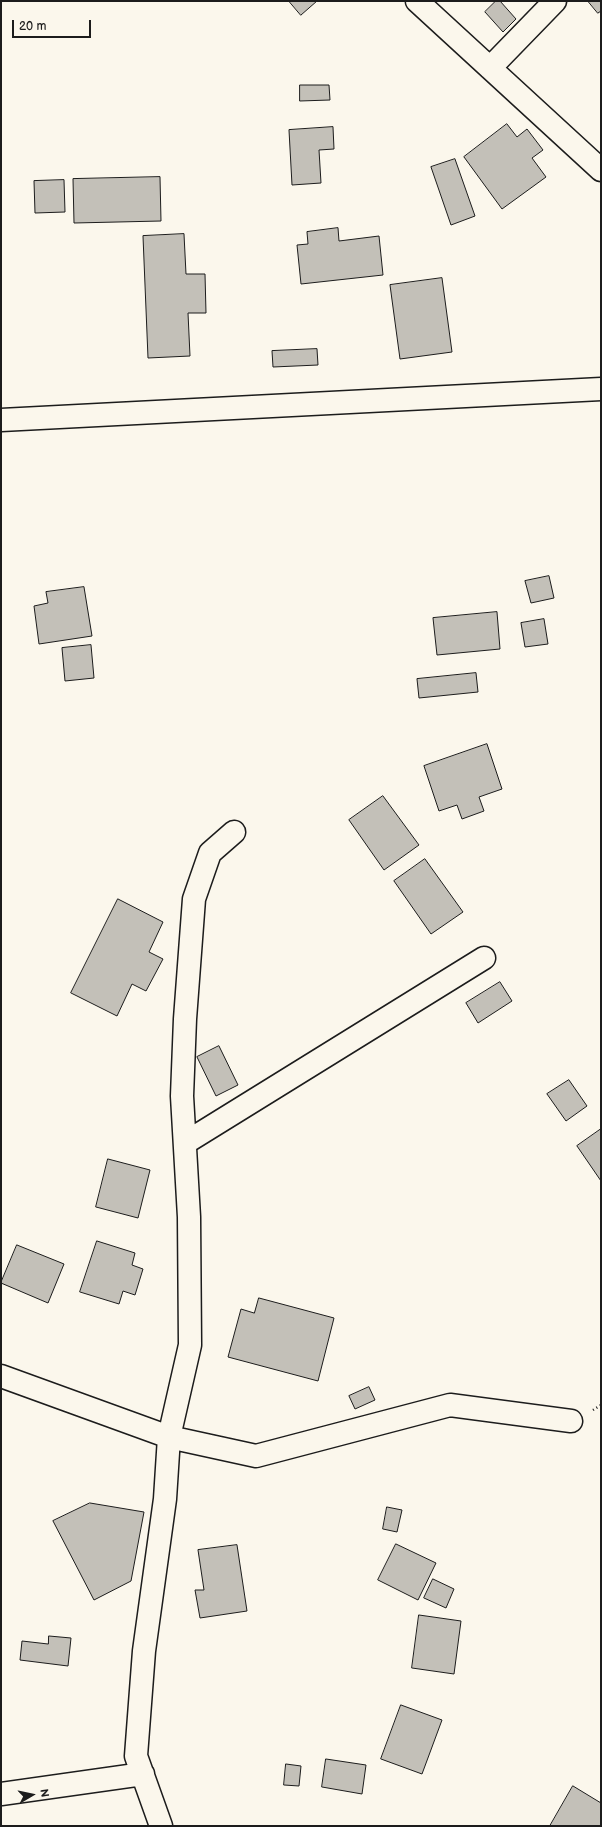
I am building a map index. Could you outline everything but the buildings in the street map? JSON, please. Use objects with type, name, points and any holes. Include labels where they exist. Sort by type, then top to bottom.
[{"type":"street","points":[[417,1],[601,170]]},
{"type":"street","points":[[490,68],[555,1]]},
{"type":"street","points":[[1,420],[601,389]]},
{"type":"street","points":[[161,1826],[136,1756],[144,1651],[165,1499],[169,1437],[190,1345],[190,1217],[182,1096],[185,1019],[194,899],[210,853],[234,832]]},
{"type":"street","points":[[185,1144],[484,958]]},
{"type":"street","points":[[1,1376],[169,1437],[256,1456],[450,1405],[571,1421]]},
{"type":"street","points":[[1,1794],[143,1774]]}]
